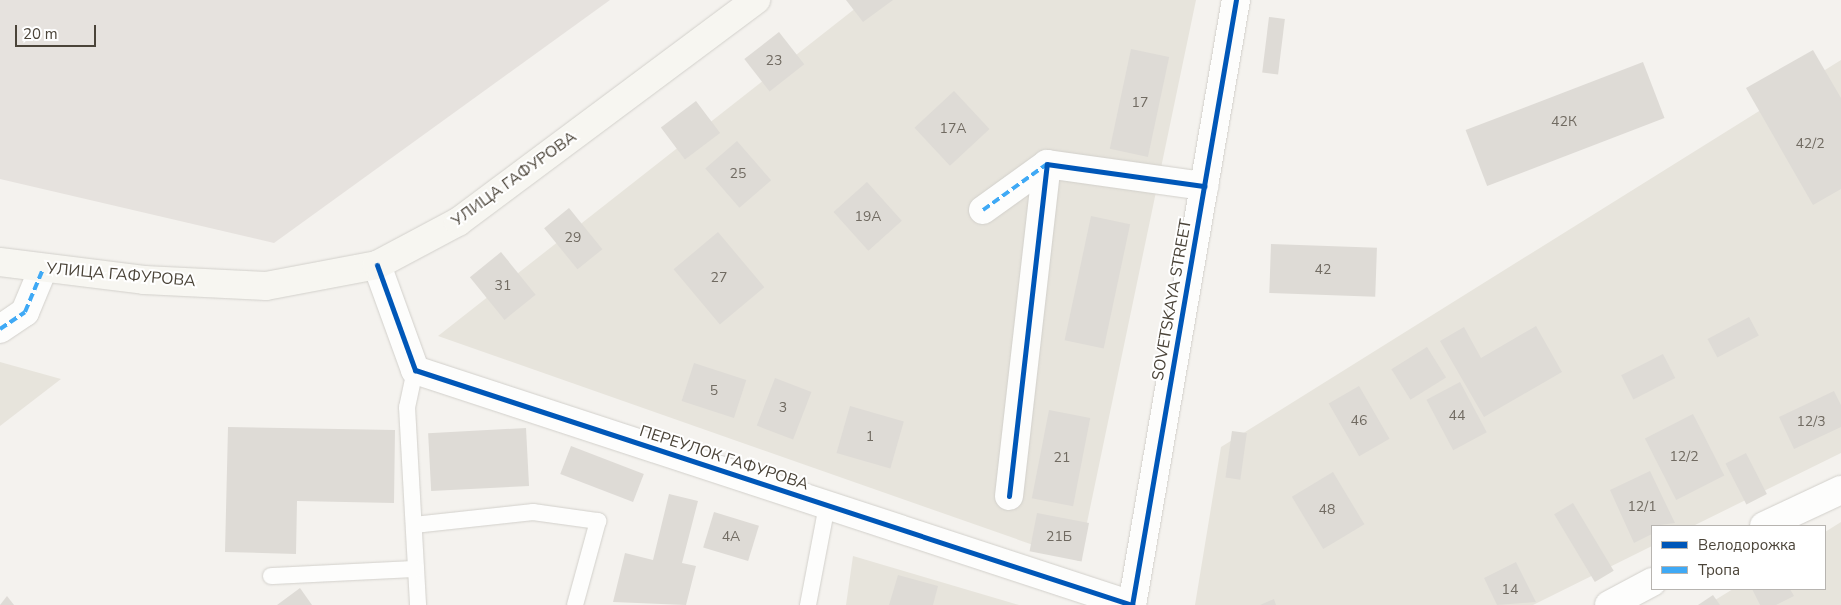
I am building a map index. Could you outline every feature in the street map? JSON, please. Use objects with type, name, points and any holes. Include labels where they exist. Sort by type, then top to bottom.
[{"type":"main road","name":"УЛИЦА ГАФУРОВА","points":[[0,262],[144,280],[266,286],[377,265],[458,222],[756,0]]},
{"type":"street","name":"SOVETSKAYA STREET","points":[[1132,605],[1236,0]]},
{"type":"street","points":[[983,210],[1047,164],[1204,186]]},
{"type":"street","points":[[1009,496],[1047,164]]},
{"type":"street","points":[[377,265],[415,370]]},
{"type":"street","points":[[0,329],[25,312],[43,268]]},
{"type":"street","name":"ПЕРЕУЛОК ГАФУРОВА","points":[[415,370],[1132,605]]},
{"type":"street","points":[[1766,525],[1841,490]]},
{"type":"street","points":[[1609,605],[1651,583]]},
{"type":"lane","points":[[415,370],[407,407],[418,605]]},
{"type":"lane","points":[[808,605],[827,505]]},
{"type":"lane","points":[[414,525],[533,512],[598,521],[575,605]]},
{"type":"lane","points":[[271,576],[416,569]]},
{"type":"shaded area","points":[[0,0],[610,0],[274,243],[0,179]]},
{"type":"shaded area","points":[[866,0],[1196,0],[1079,561],[438,336]]},
{"type":"shaded area","points":[[1841,60],[1841,453],[1695,525],[1651,525],[1651,546],[1533,605],[1195,605],[1221,447]]},
{"type":"shaded area","points":[[0,362],[61,379],[0,426]]},
{"type":"shaded area","points":[[1841,522],[1841,605],[1707,605],[1731,590],[1826,590],[1826,531]]},
{"type":"shaded area","points":[[853,556],[1019,605],[846,605]]},
{"type":"building","points":[[846,0],[893,0],[863,22]]},
{"type":"building","points":[[1269,17],[1285,19],[1278,75],[1262,73]]},
{"type":"building","points":[[779,32],[804,64],[770,91],[744,59]]},
{"type":"building","points":[[1131,49],[1169,57],[1148,157],[1110,149]]},
{"type":"building","points":[[1813,50],[1841,98],[1841,189],[1813,205],[1746,88]]},
{"type":"building","points":[[1643,62],[1665,118],[1487,186],[1466,130]]},
{"type":"building","points":[[954,91],[989,129],[950,166],[915,128]]},
{"type":"building","points":[[696,101],[720,133],[685,159],[661,127]]},
{"type":"building","points":[[737,141],[771,180],[739,208],[705,169]]},
{"type":"building","points":[[867,182],[902,221],[868,251],[834,212]]},
{"type":"building","points":[[569,208],[602,249],[577,269],[544,228]]},
{"type":"building","points":[[1091,216],[1130,224],[1104,349],[1065,340]]},
{"type":"building","points":[[718,232],[764,287],[720,324],[674,269]]},
{"type":"building","points":[[1271,244],[1377,248],[1375,297],[1269,293]]},
{"type":"building","points":[[501,252],[536,295],[505,320],[470,277]]},
{"type":"building","points":[[1749,317],[1759,336],[1717,358],[1708,339]]},
{"type":"building","points":[[1536,326],[1562,372],[1484,417],[1440,341],[1464,327],[1481,358]]},
{"type":"building","points":[[1427,347],[1446,378],[1410,400],[1391,369]]},
{"type":"building","points":[[1663,354],[1675,378],[1633,399],[1621,375]]},
{"type":"building","points":[[694,363],[746,380],[734,418],[682,401]]},
{"type":"building","points":[[775,378],[811,392],[793,440],[757,426]]},
{"type":"building","points":[[1460,382],[1487,432],[1453,450],[1426,400]]},
{"type":"building","points":[[1359,386],[1390,439],[1359,456],[1329,404]]},
{"type":"building","points":[[1834,391],[1841,405],[1841,427],[1794,449],[1779,417]]},
{"type":"building","points":[[850,406],[904,421],[890,469],[836,453]]},
{"type":"building","points":[[1049,410],[1090,418],[1073,506],[1032,498]]},
{"type":"building","points":[[1693,414],[1724,475],[1676,500],[1645,439]]},
{"type":"building","points":[[228,427],[395,430],[394,503],[297,501],[296,554],[225,552]]},
{"type":"building","points":[[526,428],[529,486],[431,491],[428,433]]},
{"type":"building","points":[[1232,431],[1247,433],[1240,480],[1225,478]]},
{"type":"building","points":[[571,446],[644,474],[633,502],[560,474]]},
{"type":"building","points":[[1746,453],[1767,494],[1746,504],[1726,463]]},
{"type":"building","points":[[1650,471],[1675,523],[1651,525],[1651,534],[1634,543],[1610,490]]},
{"type":"building","points":[[1333,472],[1364,524],[1323,549],[1292,497]]},
{"type":"building","points":[[669,494],[698,501],[682,563],[696,566],[686,605],[613,602],[625,553],[653,560]]},
{"type":"building","points":[[1573,503],[1614,571],[1595,582],[1554,514]]},
{"type":"building","points":[[714,512],[759,526],[748,561],[703,547]]},
{"type":"building","points":[[1037,513],[1089,523],[1082,561],[1030,551]]},
{"type":"building","points":[[1516,562],[1536,602],[1497,605],[1484,578]]},
{"type":"building","points":[[898,575],[938,586],[933,605],[889,605]]},
{"type":"building","points":[[300,588],[312,605],[277,605]]},
{"type":"building","points":[[1752,590],[1791,590],[1794,596],[1776,605],[1760,605]]},
{"type":"building","points":[[1713,595],[1720,605],[1698,605]]},
{"type":"building","points":[[7,596],[14,605],[0,605]]},
{"type":"building","points":[[1274,599],[1276,605],[1260,605]]},
{"type":"marked path","points":[[983,210],[1047,164]]},
{"type":"marked path","points":[[0,329],[25,312],[43,269]]},
{"type":"cycle path","points":[[1132,605],[1236,0]]},
{"type":"cycle path","points":[[1009,496],[1047,164],[1204,186]]},
{"type":"cycle path","points":[[377,265],[415,370],[1132,605]]}]
